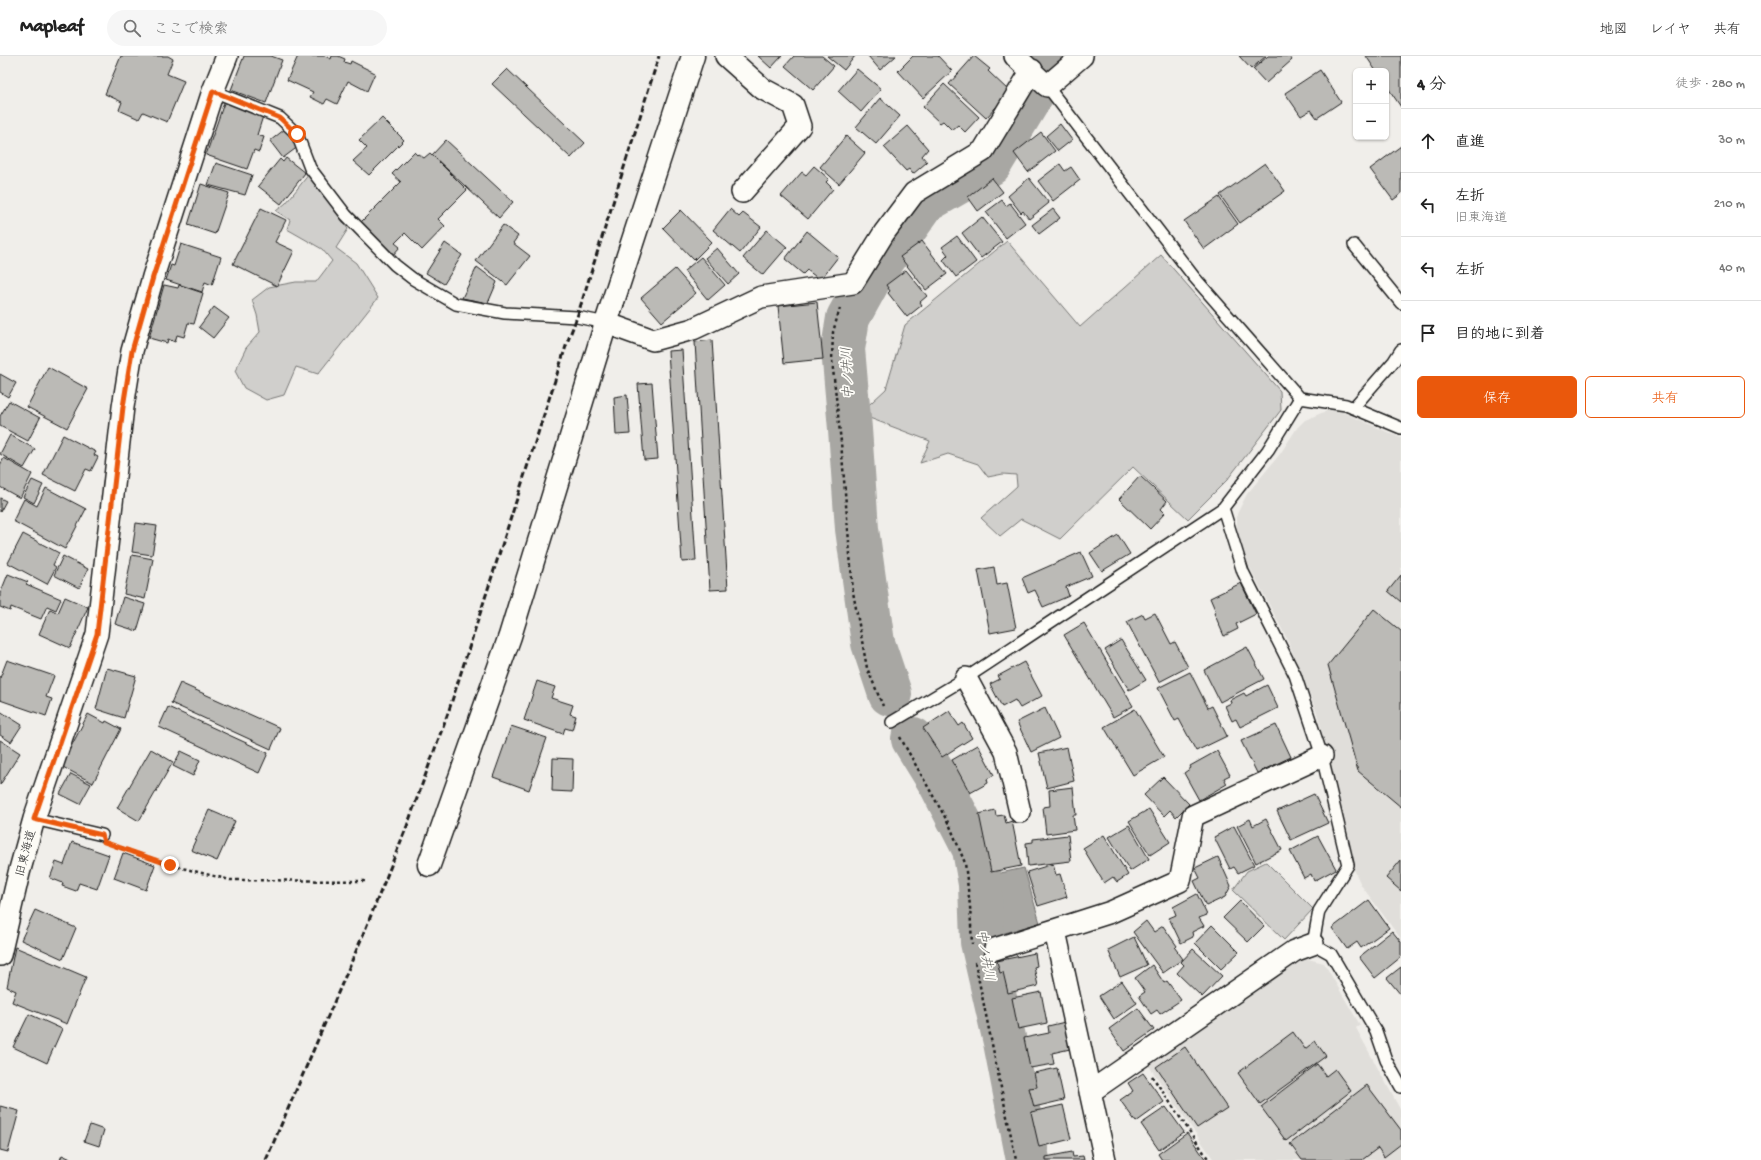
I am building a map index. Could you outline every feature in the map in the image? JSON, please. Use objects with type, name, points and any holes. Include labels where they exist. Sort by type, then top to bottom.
[{"type":"street","name":"旧東海道","points":[[0,955],[19,873],[34,819],[97,634],[123,407],[132,351],[153,277],[213,91],[227,56]]},
{"type":"street","points":[[430,865],[510,636],[606,323],[693,56]]},
{"type":"street","points":[[726,56],[763,89],[793,105],[800,126],[742,192]]},
{"type":"street","points":[[1015,56],[1032,70],[1046,86],[1082,56]]},
{"type":"street","points":[[606,323],[653,340],[693,329],[761,297],[853,283],[884,233],[914,194],[983,151],[1032,70]]},
{"type":"street","points":[[966,678],[1006,752],[1020,812]]},
{"type":"street","points":[[995,949],[1111,912],[1180,882],[1193,816],[1322,756]]},
{"type":"street","points":[[1055,931],[1105,1160]]},
{"type":"street","points":[[1090,1092],[1294,951],[1313,944]]},
{"type":"lane","points":[[1046,86],[1194,277],[1300,398],[1346,405],[1401,428]]},
{"type":"lane","points":[[213,91],[280,118],[297,134],[310,168],[346,215],[413,279],[456,304],[505,313],[577,316],[606,323]]},
{"type":"lane","points":[[1354,245],[1401,303]]},
{"type":"lane","points":[[1353,408],[1394,362],[1401,350]]},
{"type":"lane","points":[[892,722],[966,678],[1223,508],[1268,450],[1300,398]]},
{"type":"lane","points":[[1223,508],[1243,572],[1295,675],[1322,756],[1348,865],[1319,911],[1313,944],[1331,954],[1376,1031],[1386,1060],[1401,1087]]},
{"type":"lane","points":[[34,819],[102,835]]},
{"type":"path","points":[[102,835],[104,842],[155,860],[230,880],[365,881]]},
{"type":"path","points":[[1139,1058],[1210,1160]]},
{"type":"shaded area","points":[[309,174],[348,229],[336,248],[356,263],[378,298],[318,374],[296,367],[284,395],[266,400],[244,388],[235,371],[246,348],[260,332],[257,315],[252,300],[269,287],[296,282],[316,282],[332,261],[322,249],[287,229],[290,220],[276,211],[286,203]]},
{"type":"shaded area","points":[[1007,241],[1080,327],[1161,255],[1280,391],[1281,410],[1227,480],[1188,519],[1133,467],[1060,539],[1021,519],[1000,536],[981,518],[1017,486],[1016,475],[1003,474],[988,477],[978,464],[948,454],[920,463],[930,441],[859,414],[886,389],[905,325]]},
{"type":"shaded area","points":[[1333,408],[1401,438],[1401,939],[1361,885],[1353,867],[1336,784],[1317,713],[1288,641],[1248,564],[1237,533],[1237,514],[1247,494],[1280,454],[1297,428],[1305,420]]},
{"type":"shaded area","points":[[1266,862],[1313,909],[1284,940],[1233,890],[1247,871]]},
{"type":"shaded area","points":[[1024,868],[1040,923],[994,936],[991,875]]},
{"type":"shaded area","points":[[1304,958],[1324,963],[1360,1025],[1356,1028],[1401,1111],[1401,1160],[1214,1160],[1149,1066]]},
{"type":"building","points":[[121,56],[168,56],[173,59],[167,74],[184,81],[167,122],[143,112],[139,119],[119,110],[122,102],[105,94]]},
{"type":"building","points":[[244,56],[271,56],[282,60],[266,103],[231,90]]},
{"type":"building","points":[[298,56],[325,56],[331,59],[332,56],[338,56],[345,59],[344,62],[350,64],[351,61],[375,73],[367,91],[348,81],[337,104],[327,99],[324,104],[310,97],[313,92],[287,80]]},
{"type":"building","points":[[758,56],[782,56],[771,68]]},
{"type":"building","points":[[794,56],[822,56],[834,66],[813,90],[785,66]]},
{"type":"building","points":[[827,56],[855,56],[844,70]]},
{"type":"building","points":[[868,56],[896,56],[880,70]]},
{"type":"building","points":[[913,56],[938,56],[952,71],[923,98],[898,71]]},
{"type":"building","points":[[974,56],[990,69],[988,71],[1010,92],[986,118],[949,84]]},
{"type":"building","points":[[1239,56],[1266,56],[1251,69]]},
{"type":"building","points":[[1268,56],[1289,56],[1292,60],[1266,83],[1253,69]]},
{"type":"building","points":[[1366,56],[1401,56],[1401,107],[1389,89],[1389,68],[1374,68]]},
{"type":"building","points":[[507,69],[585,143],[571,158],[492,84]]},
{"type":"building","points":[[857,69],[881,89],[861,112],[838,91]]},
{"type":"building","points":[[1320,70],[1341,102],[1317,118],[1311,110],[1301,116],[1285,93]]},
{"type":"building","points":[[944,84],[979,117],[965,132],[958,125],[952,130],[943,121],[940,123],[923,107]]},
{"type":"building","points":[[880,98],[900,116],[876,144],[856,127]]},
{"type":"building","points":[[225,100],[264,113],[257,135],[264,137],[259,152],[254,150],[247,169],[206,155]]},
{"type":"building","points":[[382,118],[404,140],[369,175],[353,161],[367,148],[359,140]]},
{"type":"building","points":[[1060,124],[1072,140],[1058,151],[1046,136]]},
{"type":"building","points":[[908,126],[928,149],[922,156],[927,162],[913,174],[909,169],[906,171],[884,147]]},
{"type":"building","points":[[285,129],[299,146],[283,158],[270,141]]},
{"type":"building","points":[[1041,132],[1055,151],[1028,172],[1014,153]]},
{"type":"building","points":[[846,136],[865,153],[839,184],[820,167]]},
{"type":"building","points":[[446,140],[513,202],[499,218],[432,155]]},
{"type":"building","points":[[1401,146],[1401,194],[1393,200],[1370,169]]},
{"type":"building","points":[[414,152],[424,158],[430,153],[467,190],[438,219],[445,226],[422,250],[405,233],[395,243],[400,247],[392,256],[360,223],[401,182],[392,174]]},
{"type":"building","points":[[286,158],[305,173],[281,204],[258,186],[280,159],[283,162]]},
{"type":"building","points":[[216,163],[252,175],[245,195],[208,185]]},
{"type":"building","points":[[1265,163],[1285,191],[1240,223],[1220,195]]},
{"type":"building","points":[[1060,164],[1065,171],[1071,167],[1080,180],[1053,201],[1038,181]]},
{"type":"building","points":[[814,166],[829,179],[826,182],[833,189],[808,219],[781,196],[802,172],[806,175]]},
{"type":"building","points":[[992,178],[1003,192],[978,211],[968,197]]},
{"type":"building","points":[[1029,178],[1049,203],[1029,219],[1023,211],[1021,213],[1008,196]]},
{"type":"building","points":[[201,184],[229,193],[215,234],[188,225]]},
{"type":"building","points":[[1219,197],[1238,224],[1204,249],[1184,221]]},
{"type":"building","points":[[1002,200],[1006,206],[1010,203],[1025,223],[1006,238],[986,212]]},
{"type":"building","points":[[261,208],[286,220],[275,242],[294,251],[277,286],[233,264]]},
{"type":"building","points":[[730,209],[739,217],[743,213],[761,227],[740,253],[713,230]]},
{"type":"building","points":[[1053,209],[1060,218],[1039,234],[1032,225]]},
{"type":"building","points":[[681,210],[712,242],[694,260],[663,228]]},
{"type":"building","points":[[982,217],[1002,242],[981,258],[962,233]]},
{"type":"building","points":[[503,225],[518,236],[513,243],[530,256],[507,285],[476,261]]},
{"type":"building","points":[[767,230],[787,247],[763,275],[743,258]]},
{"type":"building","points":[[807,231],[838,257],[820,280],[807,270],[803,274],[785,259]]},
{"type":"building","points":[[957,236],[976,262],[956,277],[943,260],[948,255],[942,247]]},
{"type":"building","points":[[922,241],[947,274],[926,290],[900,257]]},
{"type":"building","points":[[445,243],[462,255],[444,284],[426,273]]},
{"type":"building","points":[[181,244],[221,257],[212,285],[205,282],[202,292],[166,280],[171,265],[174,266]]},
{"type":"building","points":[[717,248],[739,274],[728,284],[705,258]]},
{"type":"building","points":[[701,257],[725,285],[708,300],[684,271]]},
{"type":"building","points":[[477,267],[497,282],[488,303],[462,298]]},
{"type":"building","points":[[675,269],[696,293],[662,322],[641,298]]},
{"type":"building","points":[[906,270],[927,296],[920,302],[922,305],[907,317],[888,293],[890,291],[886,285]]},
{"type":"building","points":[[164,285],[178,288],[179,285],[203,293],[194,324],[188,323],[184,337],[177,335],[175,342],[168,339],[167,343],[149,338]]},
{"type":"building","points":[[817,302],[823,359],[784,363],[778,306]]},
{"type":"building","points":[[214,307],[229,318],[213,338],[199,327]]},
{"type":"building","points":[[712,340],[728,589],[710,590],[695,342]]},
{"type":"building","points":[[682,350],[696,561],[682,562],[668,351]]},
{"type":"building","points":[[48,367],[88,389],[67,428],[27,407]]},
{"type":"building","points":[[0,374],[16,383],[8,397],[0,392]]},
{"type":"building","points":[[652,383],[658,459],[644,460],[638,384]]},
{"type":"building","points":[[627,395],[630,434],[616,435],[614,397]]},
{"type":"building","points":[[9,401],[40,418],[28,441],[0,426],[0,416]]},
{"type":"building","points":[[10,435],[35,449],[24,468],[0,454]]},
{"type":"building","points":[[63,435],[96,452],[94,455],[98,457],[91,471],[86,469],[75,491],[43,475]]},
{"type":"building","points":[[4,458],[32,474],[20,498],[0,487],[0,465]]},
{"type":"building","points":[[1140,476],[1167,501],[1161,509],[1165,513],[1150,529],[1119,499]]},
{"type":"building","points":[[32,480],[43,485],[34,503],[23,497]]},
{"type":"building","points":[[46,488],[86,509],[65,549],[13,521],[24,499],[37,506]]},
{"type":"building","points":[[0,498],[6,501],[0,512]]},
{"type":"building","points":[[136,523],[157,526],[152,555],[132,552]]},
{"type":"building","points":[[23,534],[59,553],[53,565],[56,567],[47,584],[8,563]]},
{"type":"building","points":[[1118,535],[1130,554],[1102,571],[1090,553]]},
{"type":"building","points":[[1081,552],[1092,576],[1066,587],[1069,596],[1043,607],[1035,590],[1028,593],[1022,578]]},
{"type":"building","points":[[132,555],[153,559],[145,599],[124,594]]},
{"type":"building","points":[[63,556],[88,569],[79,588],[54,575]]},
{"type":"building","points":[[994,567],[997,585],[1007,583],[1016,628],[990,633],[978,570]]},
{"type":"building","points":[[8,574],[28,582],[26,584],[61,599],[56,610],[47,606],[41,619],[11,607],[10,611],[0,607],[0,594]]},
{"type":"building","points":[[1401,575],[1401,602],[1388,591]]},
{"type":"building","points":[[1241,583],[1256,614],[1236,624],[1238,629],[1224,636],[1214,613],[1216,612],[1210,598]]},
{"type":"building","points":[[65,597],[88,607],[70,648],[39,634],[50,609],[58,613]]},
{"type":"building","points":[[123,597],[145,604],[137,631],[115,624]]},
{"type":"building","points":[[1374,609],[1401,631],[1401,807],[1358,771],[1328,665]]},
{"type":"building","points":[[1155,613],[1171,644],[1175,642],[1188,667],[1159,682],[1127,622],[1143,614],[1145,618]]},
{"type":"building","points":[[1084,623],[1133,706],[1113,717],[1064,635]]},
{"type":"building","points":[[1121,640],[1146,680],[1129,690],[1105,650]]},
{"type":"building","points":[[1247,647],[1264,679],[1220,702],[1204,670]]},
{"type":"building","points":[[7,660],[54,676],[46,697],[52,699],[46,716],[0,700],[0,678]]},
{"type":"building","points":[[1024,662],[1042,696],[1020,708],[1015,700],[1002,707],[990,684],[1000,679],[998,676]]},
{"type":"building","points":[[107,668],[136,676],[124,718],[96,709]]},
{"type":"building","points":[[1190,672],[1208,708],[1212,706],[1227,736],[1196,751],[1179,719],[1175,721],[1158,688]]},
{"type":"building","points":[[537,681],[555,687],[551,698],[573,705],[570,714],[576,716],[572,730],[565,728],[563,734],[524,720]]},
{"type":"building","points":[[180,683],[280,728],[271,749],[171,703]]},
{"type":"building","points":[[1267,685],[1278,708],[1240,727],[1236,719],[1232,721],[1225,706],[1231,703],[1230,700],[1244,693],[1246,696]]},
{"type":"building","points":[[168,707],[268,753],[259,773],[159,727]]},
{"type":"building","points":[[1045,708],[1059,738],[1031,752],[1017,722]]},
{"type":"building","points":[[1135,709],[1164,757],[1133,775],[1104,727]]},
{"type":"building","points":[[0,711],[22,725],[11,742],[0,735]]},
{"type":"building","points":[[949,711],[959,726],[963,723],[972,738],[942,757],[923,728]]},
{"type":"building","points":[[88,714],[121,729],[93,783],[61,766]]},
{"type":"building","points":[[1276,725],[1291,757],[1257,773],[1241,741]]},
{"type":"building","points":[[511,726],[547,738],[529,790],[493,777]]},
{"type":"building","points":[[0,740],[20,753],[0,785]]},
{"type":"building","points":[[978,745],[994,775],[987,779],[988,783],[970,793],[952,760]]},
{"type":"building","points":[[1067,747],[1074,781],[1047,788],[1039,753]]},
{"type":"building","points":[[151,749],[173,762],[139,821],[117,808]]},
{"type":"building","points":[[181,751],[200,760],[193,776],[173,766]]},
{"type":"building","points":[[1217,751],[1230,775],[1224,778],[1227,784],[1199,800],[1184,773],[1191,768],[1190,766]]},
{"type":"building","points":[[553,758],[573,759],[572,792],[552,791]]},
{"type":"building","points":[[71,774],[91,784],[80,804],[60,794]]},
{"type":"building","points":[[1163,777],[1189,804],[1176,817],[1170,810],[1164,816],[1144,795]]},
{"type":"building","points":[[1073,787],[1076,815],[1073,815],[1075,830],[1046,834],[1043,807],[1050,806],[1049,790]]},
{"type":"building","points":[[1314,794],[1328,823],[1291,840],[1277,811]]},
{"type":"building","points":[[1149,809],[1170,842],[1150,855],[1129,821]]},
{"type":"building","points":[[209,810],[235,821],[217,861],[191,850]]},
{"type":"building","points":[[995,810],[996,816],[1004,815],[1006,823],[1012,821],[1021,866],[991,872],[979,814]]},
{"type":"building","points":[[1250,819],[1253,826],[1266,819],[1282,850],[1256,863],[1237,826]]},
{"type":"building","points":[[1129,825],[1149,859],[1130,871],[1109,837]]},
{"type":"building","points":[[1234,826],[1254,865],[1238,873],[1234,867],[1230,869],[1214,837]]},
{"type":"building","points":[[1068,835],[1071,861],[1028,866],[1026,843],[1033,842],[1033,839]]},
{"type":"building","points":[[1104,835],[1128,875],[1117,882],[1113,877],[1104,883],[1083,848]]},
{"type":"building","points":[[1318,836],[1336,869],[1314,881],[1311,874],[1304,878],[1290,851]]},
{"type":"building","points":[[72,842],[109,855],[97,889],[79,883],[76,891],[62,886],[63,883],[50,878],[56,862],[64,865]]},
{"type":"building","points":[[123,853],[155,865],[146,890],[114,878]]},
{"type":"building","points":[[1218,857],[1231,886],[1225,897],[1206,906],[1194,881],[1200,878],[1195,868]]},
{"type":"building","points":[[1401,860],[1401,891],[1386,878]]},
{"type":"building","points":[[1053,864],[1056,875],[1060,874],[1067,897],[1038,906],[1027,872]]},
{"type":"building","points":[[1197,894],[1207,915],[1199,918],[1204,926],[1192,932],[1193,937],[1181,943],[1169,918],[1176,915],[1173,907]]},
{"type":"building","points":[[1369,900],[1389,928],[1361,948],[1357,942],[1347,949],[1332,928]]},
{"type":"building","points":[[1240,901],[1264,926],[1248,942],[1223,918]]},
{"type":"building","points":[[35,910],[76,928],[63,959],[21,940]]},
{"type":"building","points":[[1146,921],[1154,932],[1163,926],[1177,946],[1175,948],[1183,959],[1163,973],[1133,932]]},
{"type":"building","points":[[1212,925],[1239,952],[1221,969],[1195,943]]},
{"type":"building","points":[[1392,931],[1401,942],[1401,957],[1375,978],[1359,957]]},
{"type":"building","points":[[1134,937],[1147,965],[1120,977],[1108,950]]},
{"type":"building","points":[[15,947],[86,977],[67,1024],[12,1002],[16,991],[7,987]]},
{"type":"building","points":[[1193,949],[1222,976],[1202,997],[1177,973],[1184,965],[1181,962]]},
{"type":"building","points":[[1035,953],[1037,966],[1034,967],[1038,986],[1008,993],[1003,972],[1000,973],[997,961]]},
{"type":"building","points":[[1152,965],[1164,983],[1167,981],[1181,1000],[1160,1014],[1157,1010],[1151,1014],[1139,996],[1145,992],[1135,978]]},
{"type":"building","points":[[1401,967],[1401,995],[1387,978]]},
{"type":"building","points":[[1122,981],[1137,1003],[1114,1019],[1099,996]]},
{"type":"building","points":[[1041,992],[1047,1023],[1018,1029],[1012,998]]},
{"type":"building","points":[[1138,1008],[1154,1030],[1124,1051],[1109,1029]]},
{"type":"building","points":[[29,1014],[62,1029],[47,1063],[13,1047]]},
{"type":"building","points":[[1065,1022],[1070,1049],[1052,1053],[1054,1064],[1030,1068],[1024,1038],[1049,1033],[1048,1026]]},
{"type":"building","points":[[1293,1032],[1305,1049],[1315,1041],[1326,1056],[1260,1104],[1238,1073]]},
{"type":"building","points":[[1185,1047],[1227,1108],[1197,1128],[1156,1067]]},
{"type":"building","points":[[1317,1064],[1326,1076],[1335,1069],[1351,1091],[1286,1141],[1261,1107]]},
{"type":"building","points":[[1057,1068],[1064,1100],[1034,1107],[1029,1088],[1037,1087],[1034,1073]]},
{"type":"building","points":[[1143,1073],[1164,1102],[1136,1122],[1120,1100],[1133,1091],[1128,1083]]},
{"type":"building","points":[[1367,1085],[1401,1130],[1401,1144],[1384,1157],[1378,1148],[1362,1160],[1302,1160],[1290,1144]]},
{"type":"building","points":[[1063,1105],[1071,1139],[1039,1147],[1031,1112]]},
{"type":"building","points":[[0,1106],[19,1111],[8,1152],[0,1150]]},
{"type":"building","points":[[1166,1107],[1184,1132],[1159,1150],[1141,1124]]},
{"type":"building","points":[[90,1125],[104,1130],[99,1146],[84,1141]]},
{"type":"building","points":[[1187,1133],[1206,1160],[1162,1160],[1158,1154]]},
{"type":"building","points":[[1072,1152],[1073,1157],[1083,1156],[1084,1160],[1046,1160],[1046,1157]]},
{"type":"building","points":[[62,1155],[73,1160],[60,1160]]},
{"type":"waterway","name":"中ノ井川","points":[[1051,62],[1055,56]]},
{"type":"waterway","name":"中ノ井川","points":[[890,694],[873,643],[857,529],[843,349],[848,318],[870,278],[924,202],[990,164],[1031,96]]},
{"type":"waterway","name":"中ノ井川","points":[[913,739],[940,783],[974,849],[980,884],[982,942],[1005,1042],[1028,1160]]},
{"type":"railway","points":[[266,1160],[363,935],[407,826],[449,710],[567,343],[577,317],[659,56]]},
{"type":"route","points":[[170,865],[104,842],[102,835],[34,819],[97,634],[123,407],[132,351],[153,277],[213,91],[264,110],[280,118],[297,134]]}]
